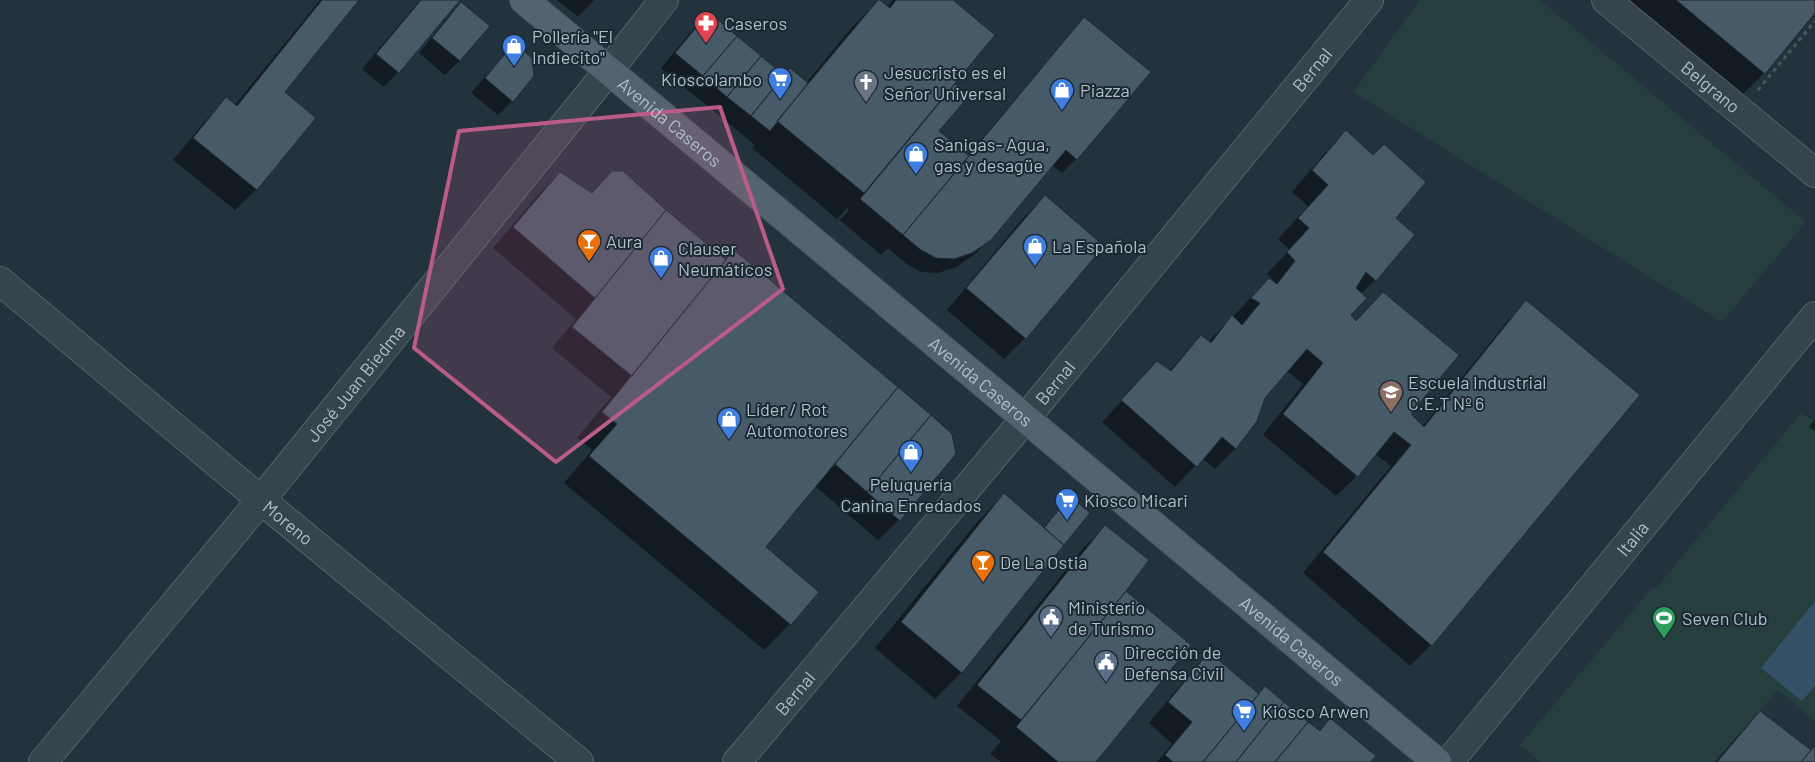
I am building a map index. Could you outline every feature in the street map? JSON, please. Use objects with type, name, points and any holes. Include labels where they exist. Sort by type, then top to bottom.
[{"type":"main road","name":"Avenida Caseros","points":[[524,0],[1437,762]]},
{"type":"street","name":"José Juan Biedma","points":[[43,762],[261,500],[664,0]]},
{"type":"street","name":"Bernal","points":[[737,762],[1025,419],[1369,0]]},
{"type":"street","name":"Belgrano","points":[[1606,0],[1815,173]]},
{"type":"street","name":"Moreno","points":[[0,281],[261,500],[579,762]]},
{"type":"street","name":"Italia","points":[[1449,762],[1815,316]]},
{"type":"path","points":[[1740,111],[1815,21]]},
{"type":"highlighted area","points":[[720,107],[783,289],[556,462],[414,348],[459,131]]},
{"type":"green space","points":[[1420,0],[1540,0],[1806,222],[1722,322],[1353,92]]},
{"type":"green space","points":[[1801,413],[1815,422],[1815,721],[1778,690],[1717,762],[1540,762],[1520,745],[1651,589],[1658,586]]},
{"type":"water","points":[[1815,601],[1815,686],[1802,701],[1761,668]]},
{"type":"building","points":[[322,0],[359,0],[285,92],[316,118],[257,190],[193,138],[226,97],[237,106]]},
{"type":"building","points":[[421,0],[460,0],[399,73],[376,54]]},
{"type":"building","name":"Jesucristo es el Señor Universal","points":[[878,0],[890,8],[896,0],[953,0],[995,35],[864,193],[777,121]]},
{"type":"building","points":[[1676,0],[1815,0],[1815,13],[1765,74]]},
{"type":"building","points":[[461,2],[490,26],[460,61],[432,38]]},
{"type":"building","name":"Caseros","points":[[709,12],[737,36],[703,76],[675,53]]},
{"type":"building","name":"Piazza","points":[[1084,17],[1151,72],[1077,160],[1066,150],[991,240],[972,253],[954,259],[936,258],[921,250],[903,235]]},
{"type":"building","points":[[737,36],[761,56],[727,97],[703,76]]},
{"type":"building","name":"Pollería \"El Indiecito\"","points":[[514,43],[532,58],[534,76],[513,102],[485,78]]},
{"type":"building","points":[[761,56],[784,75],[751,116],[727,97]]},
{"type":"building","name":"Kioscolambo","points":[[790,68],[808,83],[770,131],[751,116]]},
{"type":"building","name":"Sanigas- Agua, gas y desagüe","points":[[955,84],[969,96],[939,131],[969,156],[903,235],[860,199]]},
{"type":"building","points":[[1346,130],[1373,155],[1384,144],[1426,182],[1396,218],[1415,235],[1376,281],[1366,272],[1356,288],[1367,298],[1351,315],[1356,321],[1383,292],[1459,355],[1411,414],[1424,427],[1526,300],[1640,395],[1432,646],[1323,552],[1411,445],[1394,432],[1358,477],[1283,414],[1323,363],[1307,349],[1265,398],[1257,421],[1236,449],[1222,437],[1197,467],[1121,400],[1157,361],[1171,371],[1201,335],[1211,343],[1232,315],[1242,325],[1260,303],[1251,298],[1269,278],[1277,284],[1295,261],[1287,252],[1309,228],[1298,218],[1328,185],[1312,170]]},
{"type":"building","name":"Aura","points":[[612,171],[623,171],[666,210],[595,298],[513,227],[560,172],[592,193]]},
{"type":"building","name":"La Española","points":[[1045,195],[1104,246],[1026,339],[966,288]]},
{"type":"building","name":"Clauser Neumáticos","points":[[666,210],[726,260],[632,376],[572,327]]},
{"type":"building","name":"Líder / Rot Automotores","points":[[734,250],[898,387],[766,547],[819,592],[791,625],[589,456],[617,424],[602,412]]},
{"type":"building","points":[[898,387],[931,415],[867,492],[835,464]]},
{"type":"building","name":"Peluquería Canina Enredados","points":[[931,415],[952,434],[956,454],[900,521],[867,492]]},
{"type":"building","name":"De La Ostia","points":[[1004,493],[1064,545],[962,673],[901,622]]},
{"type":"building","name":"Kiosco Micari","points":[[1070,496],[1090,513],[1064,545],[1044,528]]},
{"type":"building","name":"Ministerio de Turismo","points":[[1105,525],[1149,560],[1021,720],[977,685]]},
{"type":"building","name":"Dirección de Defensa Civil","points":[[1126,591],[1191,645],[1096,762],[1058,762],[1016,727]]},
{"type":"building","points":[[1209,652],[1259,694],[1203,762],[1173,762],[1165,755],[1192,722],[1168,702]]},
{"type":"building","name":"Kiosco Arwen","points":[[1265,686],[1284,702],[1236,762],[1203,762]]},
{"type":"building","points":[[1284,702],[1308,722],[1275,762],[1236,762]]},
{"type":"building","points":[[1760,711],[1811,750],[1801,762],[1717,762]]},
{"type":"building","points":[[1330,718],[1376,756],[1371,762],[1275,762],[1308,722],[1320,731]]},
{"type":"building","points":[[1815,746],[1815,762],[1801,762],[1811,750]]},
{"type":"place","name":"Caseros","points":[[706,44]]},
{"type":"place","name":"Pollería \"El Indiecito\"","points":[[514,67]]},
{"type":"place","name":"Kioscolambo","points":[[780,100]]},
{"type":"place","name":"Jesucristo es el Señor Universal","points":[[866,103]]},
{"type":"place","name":"Piazza","points":[[1062,111]]},
{"type":"place","name":"Sanigas- Agua, gas y desagüe","points":[[916,175]]},
{"type":"place","name":"Aura","points":[[589,262]]},
{"type":"place","name":"La Española","points":[[1035,267]]},
{"type":"place","name":"Clauser Neumáticos","points":[[661,279]]},
{"type":"place","name":"Escuela Industrial C.E.T Nº 6","points":[[1391,413]]},
{"type":"place","name":"Líder / Rot Automotores","points":[[729,440]]},
{"type":"place","name":"Peluquería Canina Enredados","points":[[911,473]]},
{"type":"place","name":"Kiosco Micari","points":[[1067,521]]},
{"type":"place","name":"De La Ostia","points":[[983,583]]},
{"type":"place","name":"Ministerio de Turismo","points":[[1051,638]]},
{"type":"place","name":"Seven Club","points":[[1664,639]]},
{"type":"place","name":"Dirección de Defensa Civil","points":[[1106,683]]},
{"type":"place","name":"Kiosco Arwen","points":[[1244,732]]}]
